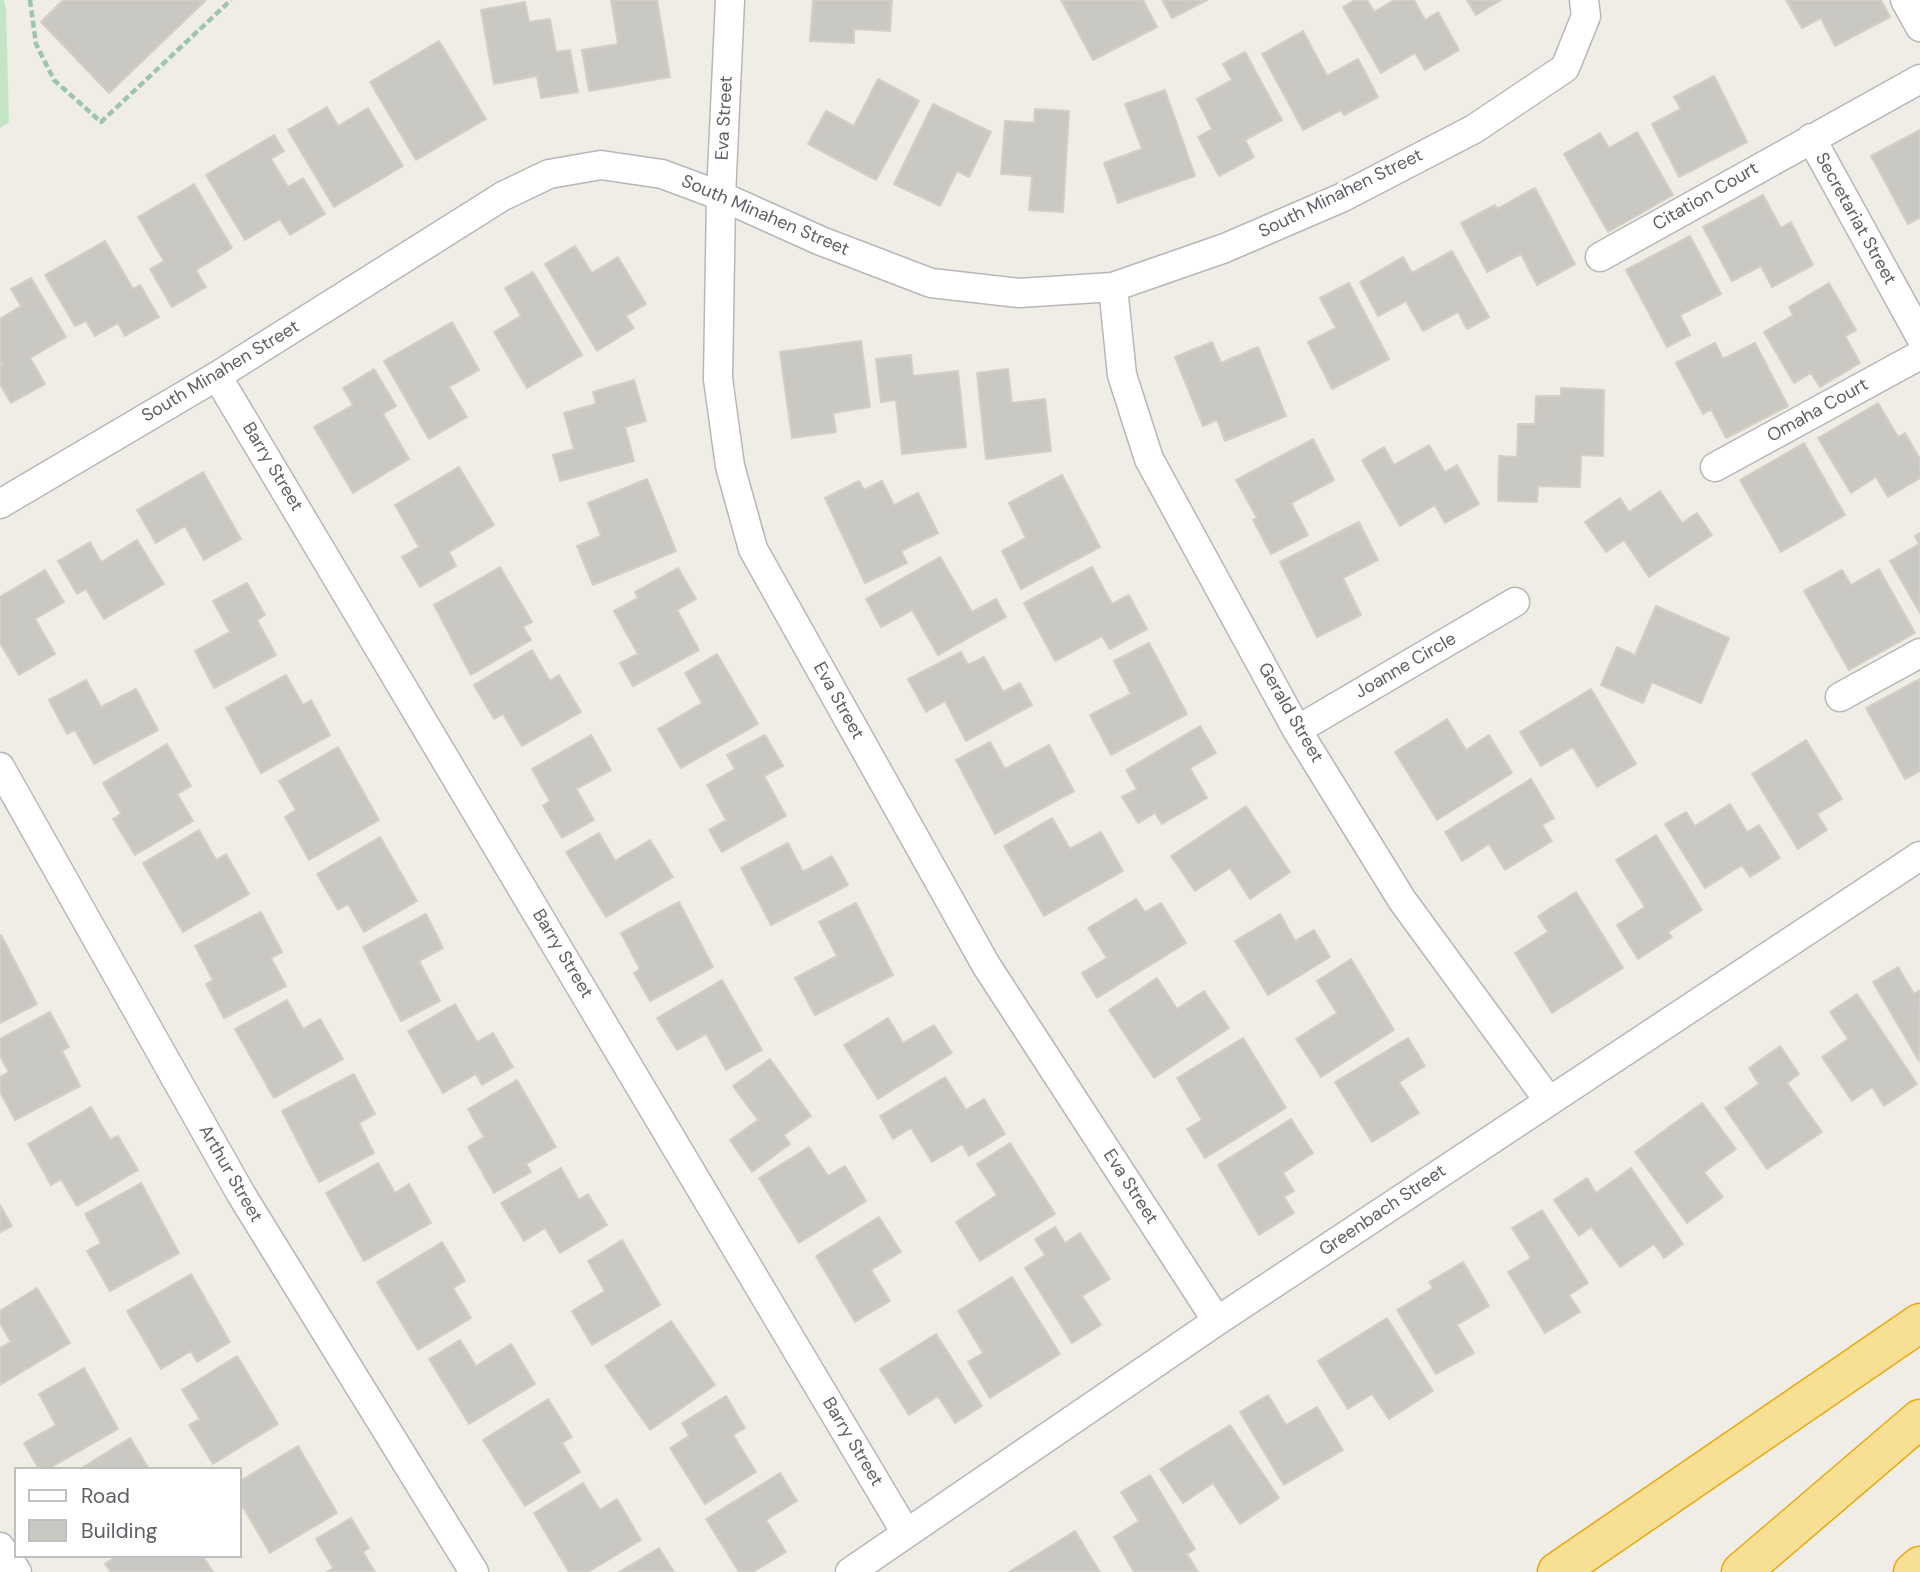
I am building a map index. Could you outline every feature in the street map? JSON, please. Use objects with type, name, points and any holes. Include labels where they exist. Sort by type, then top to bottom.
[{"type":"highway","points":[[1557,1572],[1920,1323]]},
{"type":"highway","points":[[1741,1572],[1920,1419]]},
{"type":"highway","points":[[1913,1572],[1920,1566]]},
{"type":"street","name":"Eva Street","points":[[730,0],[721,196],[718,379],[730,466],[753,549],[986,965],[1217,1321]]},
{"type":"street","name":"South Minahen Street","points":[[0,504],[217,376],[503,195],[549,174],[601,165],[662,174],[721,196],[821,241],[931,283],[1019,293],[1113,287],[1225,248],[1340,198],[1474,129],[1565,68],[1586,16],[1584,0]]},
{"type":"street","points":[[1905,0],[1920,27]]},
{"type":"street","name":"Citation Court","points":[[1600,257],[1920,79]]},
{"type":"street","name":"Secretariat Street","points":[[1811,138],[1920,336]]},
{"type":"street","name":"Gerald Street","points":[[1113,287],[1122,376],[1149,459],[1297,730],[1402,900],[1549,1101]]},
{"type":"street","name":"Omaha Court","points":[[1715,467],[1920,355]]},
{"type":"street","name":"Barry Street","points":[[217,376],[906,1533]]},
{"type":"street","name":"Joanne Circle","points":[[1297,730],[1514,602]]},
{"type":"street","points":[[1840,697],[1920,653]]},
{"type":"street","name":"Arthur Street","points":[[0,767],[241,1194],[474,1572]]},
{"type":"street","name":"Greenbach Street","points":[[850,1572],[1217,1321],[1918,858]]},
{"type":"street","points":[[0,1547],[18,1572]]},
{"type":"path","points":[[30,0],[36,44],[54,80],[101,122],[231,0]]},
{"type":"green space","points":[[0,0],[4,0],[6,9],[9,122],[0,128]]},
{"type":"building","points":[[63,0],[206,0],[109,93],[41,22]]},
{"type":"building","points":[[611,0],[657,0],[670,77],[589,91],[582,50],[618,44]]},
{"type":"building","points":[[813,0],[892,0],[890,31],[854,29],[854,43],[810,41]]},
{"type":"building","points":[[1061,0],[1143,0],[1157,27],[1093,60]]},
{"type":"building","points":[[1162,0],[1207,0],[1172,18]]},
{"type":"building","points":[[1355,0],[1367,0],[1374,12],[1394,0],[1414,0],[1425,20],[1438,12],[1459,50],[1425,70],[1415,53],[1381,73],[1343,7]]},
{"type":"building","points":[[1467,0],[1501,0],[1476,15]]},
{"type":"building","points":[[1786,0],[1881,0],[1890,17],[1835,46],[1821,18],[1802,28]]},
{"type":"building","points":[[525,2],[529,22],[550,19],[556,52],[570,50],[578,92],[541,98],[537,76],[494,84],[481,10]]},
{"type":"building","points":[[1303,31],[1327,76],[1358,59],[1378,97],[1344,115],[1341,110],[1303,130],[1262,54]]},
{"type":"building","points":[[439,41],[486,119],[416,160],[370,82]]},
{"type":"building","points":[[1245,52],[1282,120],[1245,140],[1254,157],[1219,176],[1198,137],[1212,129],[1197,99],[1232,80],[1223,64]]},
{"type":"building","points":[[1714,76],[1747,142],[1679,177],[1652,124],[1681,109],[1674,97]]},
{"type":"building","points":[[878,79],[919,101],[876,180],[808,144],[826,111],[854,126]]},
{"type":"building","points":[[1165,90],[1195,176],[1118,203],[1104,163],[1142,149],[1125,104]]},
{"type":"building","points":[[933,104],[991,132],[969,177],[957,171],[940,206],[894,184]]},
{"type":"building","points":[[327,107],[338,126],[368,108],[403,166],[334,207],[288,130]]},
{"type":"building","points":[[1035,109],[1069,111],[1063,212],[1029,210],[1032,176],[1001,174],[1005,121],[1034,123]]},
{"type":"building","points":[[1920,130],[1920,218],[1908,224],[1871,156]]},
{"type":"building","points":[[1637,132],[1673,195],[1608,232],[1564,154],[1600,133],[1609,148]]},
{"type":"building","points":[[274,135],[284,151],[271,159],[288,187],[303,178],[325,214],[290,235],[280,219],[245,240],[206,175]]},
{"type":"building","points":[[194,184],[232,248],[196,270],[206,287],[172,307],[150,269],[164,261],[138,217]]},
{"type":"building","points":[[1535,188],[1575,264],[1537,285],[1521,254],[1487,272],[1461,223],[1495,205],[1497,209]]},
{"type":"building","points":[[1763,195],[1781,228],[1791,222],[1813,265],[1772,287],[1761,266],[1732,281],[1703,227]]},
{"type":"building","points":[[1690,236],[1721,294],[1680,315],[1690,335],[1667,347],[1626,270]]},
{"type":"building","points":[[105,241],[133,289],[140,285],[159,317],[125,336],[118,323],[95,336],[86,321],[75,326],[45,275]]},
{"type":"building","points":[[575,246],[592,273],[618,257],[646,304],[626,316],[634,328],[597,351],[545,264]]},
{"type":"building","points":[[1452,251],[1489,317],[1467,329],[1458,312],[1423,331],[1406,301],[1378,316],[1360,282],[1403,257],[1412,273]]},
{"type":"building","points":[[533,272],[582,355],[527,388],[494,332],[521,316],[505,288]]},
{"type":"building","points":[[31,278],[66,337],[30,358],[45,384],[11,403],[0,384],[0,319],[21,306],[11,289]]},
{"type":"building","points":[[1349,283],[1389,359],[1332,389],[1308,342],[1336,328],[1320,298]]},
{"type":"building","points":[[1829,283],[1856,330],[1845,336],[1860,363],[1820,387],[1811,373],[1794,383],[1764,332],[1793,315],[1789,307]]},
{"type":"building","points":[[452,322],[479,370],[449,387],[467,417],[429,439],[384,361]]},
{"type":"building","points":[[861,341],[870,407],[833,413],[836,432],[792,438],[780,352]]},
{"type":"building","points":[[1212,342],[1221,363],[1258,347],[1286,416],[1225,441],[1217,420],[1203,426],[1175,357]]},
{"type":"building","points":[[1715,343],[1723,359],[1755,343],[1788,406],[1726,438],[1711,409],[1703,414],[1676,363]]},
{"type":"building","points":[[911,355],[913,376],[958,371],[966,447],[902,454],[896,400],[881,402],[876,359]]},
{"type":"building","points":[[374,369],[396,406],[383,414],[409,459],[353,493],[314,427],[353,405],[343,388]]},
{"type":"building","points":[[1008,369],[1012,403],[1045,399],[1051,451],[986,459],[977,373]]},
{"type":"building","points":[[634,380],[646,421],[625,427],[634,461],[560,481],[553,455],[574,449],[564,413],[596,404],[593,392]]},
{"type":"building","points":[[1561,388],[1604,390],[1603,456],[1581,455],[1580,487],[1538,486],[1537,502],[1498,501],[1499,456],[1517,457],[1518,424],[1535,424],[1536,396],[1561,396]]},
{"type":"building","points":[[1878,403],[1898,437],[1905,433],[1920,459],[1920,478],[1888,497],[1876,477],[1851,493],[1818,438]]},
{"type":"building","points":[[1313,439],[1334,480],[1291,503],[1308,535],[1271,554],[1253,520],[1257,518],[1236,480]]},
{"type":"building","points":[[1804,443],[1845,515],[1781,552],[1740,480]]},
{"type":"building","points":[[1429,445],[1445,472],[1457,465],[1479,504],[1445,523],[1435,505],[1400,526],[1362,460],[1384,447],[1394,465]]},
{"type":"building","points":[[459,467],[494,525],[449,552],[456,566],[420,587],[402,557],[419,547],[395,505]]},
{"type":"building","points":[[203,472],[241,539],[204,560],[185,526],[156,543],[137,510]]},
{"type":"building","points":[[1062,475],[1100,547],[1021,589],[1002,551],[1026,538],[1009,503]]},
{"type":"building","points":[[647,479],[676,551],[593,585],[577,546],[601,536],[588,503]]},
{"type":"building","points":[[859,481],[864,490],[882,481],[894,505],[918,493],[938,533],[901,551],[907,563],[865,583],[825,498]]},
{"type":"building","points":[[1660,491],[1682,523],[1697,513],[1712,535],[1649,577],[1624,540],[1606,552],[1585,522],[1620,498],[1629,512]]},
{"type":"building","points":[[1359,522],[1378,560],[1343,578],[1361,615],[1317,637],[1280,562]]},
{"type":"building","points":[[1920,533],[1920,613],[1890,561],[1919,544],[1915,536]]},
{"type":"building","points":[[137,540],[164,584],[104,619],[86,589],[77,594],[58,561],[90,542],[101,562]]},
{"type":"building","points":[[940,557],[972,612],[996,599],[1006,617],[938,655],[912,610],[881,627],[866,599]]},
{"type":"building","points":[[500,567],[532,622],[523,627],[531,640],[471,675],[434,605]]},
{"type":"building","points":[[1092,567],[1112,604],[1129,595],[1147,629],[1110,649],[1102,636],[1055,661],[1024,603]]},
{"type":"building","points":[[678,568],[696,599],[677,610],[699,650],[633,686],[620,663],[638,654],[614,611],[638,598],[635,592]]},
{"type":"building","points":[[1879,569],[1915,633],[1849,670],[1804,591],[1842,570],[1851,585]]},
{"type":"building","points":[[45,570],[64,602],[35,619],[55,654],[19,675],[0,643],[0,597]]},
{"type":"building","points":[[247,583],[265,615],[257,620],[276,655],[214,688],[195,651],[230,632],[213,601]]},
{"type":"building","points":[[1656,606],[1729,638],[1701,703],[1652,682],[1643,703],[1601,685],[1617,647],[1635,655]]},
{"type":"building","points":[[1149,643],[1187,714],[1111,755],[1090,715],[1131,694],[1114,661]]},
{"type":"building","points":[[532,650],[550,681],[559,675],[581,712],[522,746],[503,714],[494,719],[474,685]]},
{"type":"building","points":[[961,652],[968,665],[984,657],[1003,692],[1020,683],[1032,705],[966,741],[945,701],[926,712],[908,679]]},
{"type":"building","points":[[717,654],[758,724],[681,768],[658,729],[702,703],[685,673]]},
{"type":"building","points":[[286,675],[303,705],[311,700],[330,735],[261,773],[226,708]]},
{"type":"building","points":[[1920,679],[1920,771],[1905,779],[1866,708]]},
{"type":"building","points":[[86,680],[101,707],[136,689],[158,730],[94,764],[75,730],[67,734],[49,700]]},
{"type":"building","points":[[1591,689],[1636,764],[1597,787],[1573,747],[1541,766],[1520,732]]},
{"type":"building","points":[[1447,719],[1466,750],[1489,735],[1512,773],[1437,820],[1395,752]]},
{"type":"building","points":[[1200,726],[1216,753],[1190,768],[1207,798],[1162,824],[1155,813],[1138,823],[1122,797],[1137,789],[1126,770]]},
{"type":"building","points":[[591,735],[611,770],[576,789],[594,820],[562,838],[543,806],[550,801],[532,769]]},
{"type":"building","points":[[765,735],[783,766],[764,776],[786,816],[722,852],[709,830],[726,820],[707,785],[735,769],[727,755]]},
{"type":"building","points":[[1806,740],[1842,799],[1817,814],[1827,830],[1798,849],[1752,774]]},
{"type":"building","points":[[990,742],[1005,769],[1049,745],[1074,791],[995,834],[956,760]]},
{"type":"building","points":[[167,744],[191,786],[177,794],[193,821],[135,855],[113,819],[121,814],[103,783]]},
{"type":"building","points":[[338,747],[379,820],[309,860],[285,817],[296,810],[279,781]]},
{"type":"building","points":[[1531,779],[1554,818],[1542,825],[1552,841],[1505,870],[1489,844],[1462,861],[1445,832]]},
{"type":"building","points":[[1730,804],[1747,832],[1759,825],[1780,858],[1750,877],[1742,865],[1705,888],[1665,824],[1686,812],[1695,826]]},
{"type":"building","points":[[1246,806],[1290,872],[1250,899],[1230,868],[1195,891],[1171,856]]},
{"type":"building","points":[[1052,818],[1070,849],[1101,832],[1123,871],[1044,916],[1004,846]]},
{"type":"building","points":[[199,830],[216,860],[226,854],[249,894],[183,932],[143,863]]},
{"type":"building","points":[[599,833],[615,861],[650,840],[673,877],[606,917],[566,852]]},
{"type":"building","points":[[1656,835],[1702,910],[1668,932],[1672,937],[1638,959],[1617,925],[1645,907],[1616,860]]},
{"type":"building","points":[[380,837],[417,901],[364,932],[348,904],[338,910],[317,874]]},
{"type":"building","points":[[788,843],[803,872],[832,856],[848,885],[771,925],[741,868]]},
{"type":"building","points":[[1576,892],[1623,968],[1552,1013],[1515,953],[1548,932],[1538,916]]},
{"type":"building","points":[[1136,899],[1145,912],[1161,903],[1186,943],[1097,998],[1082,973],[1107,958],[1088,928]]},
{"type":"building","points":[[679,902],[713,967],[650,1001],[634,973],[640,969],[621,933]]},
{"type":"building","points":[[856,903],[893,975],[815,1015],[795,978],[837,956],[819,922]]},
{"type":"building","points":[[261,912],[282,952],[271,958],[286,986],[224,1018],[206,984],[213,980],[195,946]]},
{"type":"building","points":[[426,914],[443,948],[419,961],[440,1001],[401,1021],[363,947]]},
{"type":"building","points":[[1280,914],[1295,941],[1314,930],[1330,957],[1268,995],[1235,941]]},
{"type":"building","points":[[0,936],[37,1004],[0,1023]]},
{"type":"building","points":[[1351,959],[1394,1030],[1321,1077],[1296,1039],[1337,1013],[1317,981]]},
{"type":"building","points":[[1898,967],[1914,994],[1920,990],[1919,1061],[1873,982]]},
{"type":"building","points":[[1157,978],[1177,1009],[1204,991],[1229,1028],[1154,1078],[1109,1010]]},
{"type":"building","points":[[722,980],[762,1050],[726,1070],[706,1034],[677,1050],[657,1018]]},
{"type":"building","points":[[1857,994],[1917,1084],[1884,1106],[1872,1087],[1852,1101],[1822,1057],[1848,1039],[1830,1012]]},
{"type":"building","points":[[287,1000],[303,1029],[320,1019],[343,1059],[274,1098],[235,1029]]},
{"type":"building","points":[[455,1004],[477,1042],[493,1033],[513,1067],[482,1085],[476,1074],[443,1093],[408,1031]]},
{"type":"building","points":[[50,1012],[69,1047],[62,1051],[80,1086],[15,1120],[0,1092],[0,1077],[9,1072],[0,1056],[0,1039]]},
{"type":"building","points":[[888,1018],[903,1043],[934,1025],[952,1053],[878,1099],[844,1045]]},
{"type":"building","points":[[1243,1038],[1286,1108],[1205,1158],[1187,1129],[1202,1120],[1177,1078]]},
{"type":"building","points":[[1408,1038],[1425,1066],[1399,1082],[1419,1113],[1372,1142],[1335,1082]]},
{"type":"building","points":[[1780,1046],[1799,1074],[1787,1083],[1822,1132],[1767,1169],[1725,1108],[1759,1084],[1749,1068]]},
{"type":"building","points":[[770,1059],[811,1116],[784,1135],[790,1144],[752,1172],[730,1140],[758,1120],[733,1086]]},
{"type":"building","points":[[354,1074],[375,1114],[359,1123],[374,1153],[319,1182],[282,1111]]},
{"type":"building","points":[[945,1077],[966,1110],[984,1099],[1005,1134],[969,1156],[962,1144],[932,1162],[911,1128],[893,1139],[880,1116]]},
{"type":"building","points":[[517,1080],[556,1147],[526,1164],[531,1172],[494,1193],[468,1147],[484,1137],[468,1109]]},
{"type":"building","points":[[1702,1103],[1736,1149],[1704,1172],[1723,1197],[1687,1223],[1635,1152]]},
{"type":"building","points":[[91,1107],[110,1140],[118,1136],[138,1170],[77,1206],[61,1179],[51,1185],[28,1144]]},
{"type":"building","points":[[1291,1119],[1313,1153],[1283,1173],[1294,1191],[1284,1197],[1294,1213],[1259,1235],[1218,1165]]},
{"type":"building","points":[[1010,1143],[1055,1214],[980,1261],[956,1222],[997,1195],[977,1164]]},
{"type":"building","points":[[809,1147],[828,1176],[845,1166],[866,1201],[799,1243],[759,1178]]},
{"type":"building","points":[[378,1163],[395,1193],[409,1184],[431,1223],[364,1261],[326,1193]]},
{"type":"building","points":[[561,1168],[579,1200],[588,1194],[607,1225],[560,1253],[545,1228],[524,1241],[501,1203]]},
{"type":"building","points":[[1631,1168],[1683,1244],[1664,1258],[1654,1244],[1620,1267],[1591,1227],[1579,1236],[1554,1200],[1587,1178],[1596,1193]]},
{"type":"building","points":[[141,1183],[179,1253],[110,1291],[87,1251],[101,1243],[85,1214]]},
{"type":"building","points":[[0,1205],[12,1226],[0,1232]]},
{"type":"building","points":[[1542,1210],[1588,1283],[1569,1295],[1580,1312],[1545,1333],[1508,1272],[1531,1258],[1512,1228]]},
{"type":"building","points":[[879,1217],[901,1252],[871,1270],[890,1301],[855,1322],[816,1256]]},
{"type":"building","points":[[1055,1227],[1065,1243],[1080,1233],[1110,1279],[1082,1296],[1101,1325],[1072,1343],[1025,1268],[1045,1255],[1035,1239]]},
{"type":"building","points":[[622,1240],[660,1305],[592,1345],[572,1311],[605,1291],[588,1261]]},
{"type":"building","points":[[442,1242],[465,1281],[453,1288],[471,1318],[418,1350],[377,1282]]},
{"type":"building","points":[[1463,1262],[1489,1306],[1457,1325],[1474,1353],[1436,1374],[1397,1310],[1433,1288],[1429,1282]]},
{"type":"building","points":[[191,1274],[230,1342],[197,1362],[191,1351],[161,1369],[127,1311]]},
{"type":"building","points":[[1012,1277],[1060,1354],[990,1398],[968,1362],[983,1353],[958,1311]]},
{"type":"building","points":[[37,1288],[70,1343],[0,1385],[0,1348],[11,1342],[0,1323],[0,1311]]},
{"type":"building","points":[[1387,1318],[1433,1391],[1389,1419],[1372,1394],[1348,1409],[1318,1361]]},
{"type":"building","points":[[671,1321],[715,1385],[650,1430],[605,1366]]},
{"type":"building","points":[[936,1334],[982,1406],[955,1423],[938,1396],[909,1415],[880,1369]]},
{"type":"building","points":[[460,1340],[476,1366],[511,1344],[535,1384],[469,1424],[429,1359]]},
{"type":"building","points":[[237,1356],[278,1424],[213,1464],[189,1425],[200,1419],[182,1390]]},
{"type":"building","points":[[84,1368],[118,1429],[52,1467],[38,1467],[24,1443],[56,1425],[39,1394]]},
{"type":"building","points":[[1268,1395],[1286,1425],[1317,1407],[1343,1450],[1284,1485],[1240,1412]]},
{"type":"building","points":[[726,1396],[745,1428],[733,1435],[756,1472],[705,1504],[670,1448],[689,1436],[682,1423]]},
{"type":"building","points":[[548,1399],[572,1437],[562,1443],[580,1472],[525,1506],[483,1440]]},
{"type":"building","points":[[1230,1425],[1279,1498],[1240,1524],[1213,1483],[1183,1503],[1160,1469]]},
{"type":"building","points":[[130,1438],[148,1467],[83,1467]]},
{"type":"building","points":[[298,1446],[337,1513],[270,1553],[242,1505],[242,1480]]},
{"type":"building","points":[[780,1473],[797,1501],[766,1520],[786,1552],[753,1572],[739,1572],[706,1519]]},
{"type":"building","points":[[1150,1475],[1195,1549],[1187,1554],[1198,1572],[1134,1572],[1114,1537],[1139,1521],[1121,1492]]},
{"type":"building","points":[[583,1483],[600,1510],[617,1499],[641,1540],[588,1572],[569,1572],[534,1513]]},
{"type":"building","points":[[351,1518],[369,1548],[363,1552],[375,1572],[327,1572],[333,1568],[316,1539]]},
{"type":"building","points":[[1075,1531],[1100,1572],[1009,1572]]},
{"type":"building","points":[[659,1548],[674,1572],[619,1572]]},
{"type":"building","points":[[114,1558],[204,1558],[213,1572],[111,1572],[105,1564]]}]
